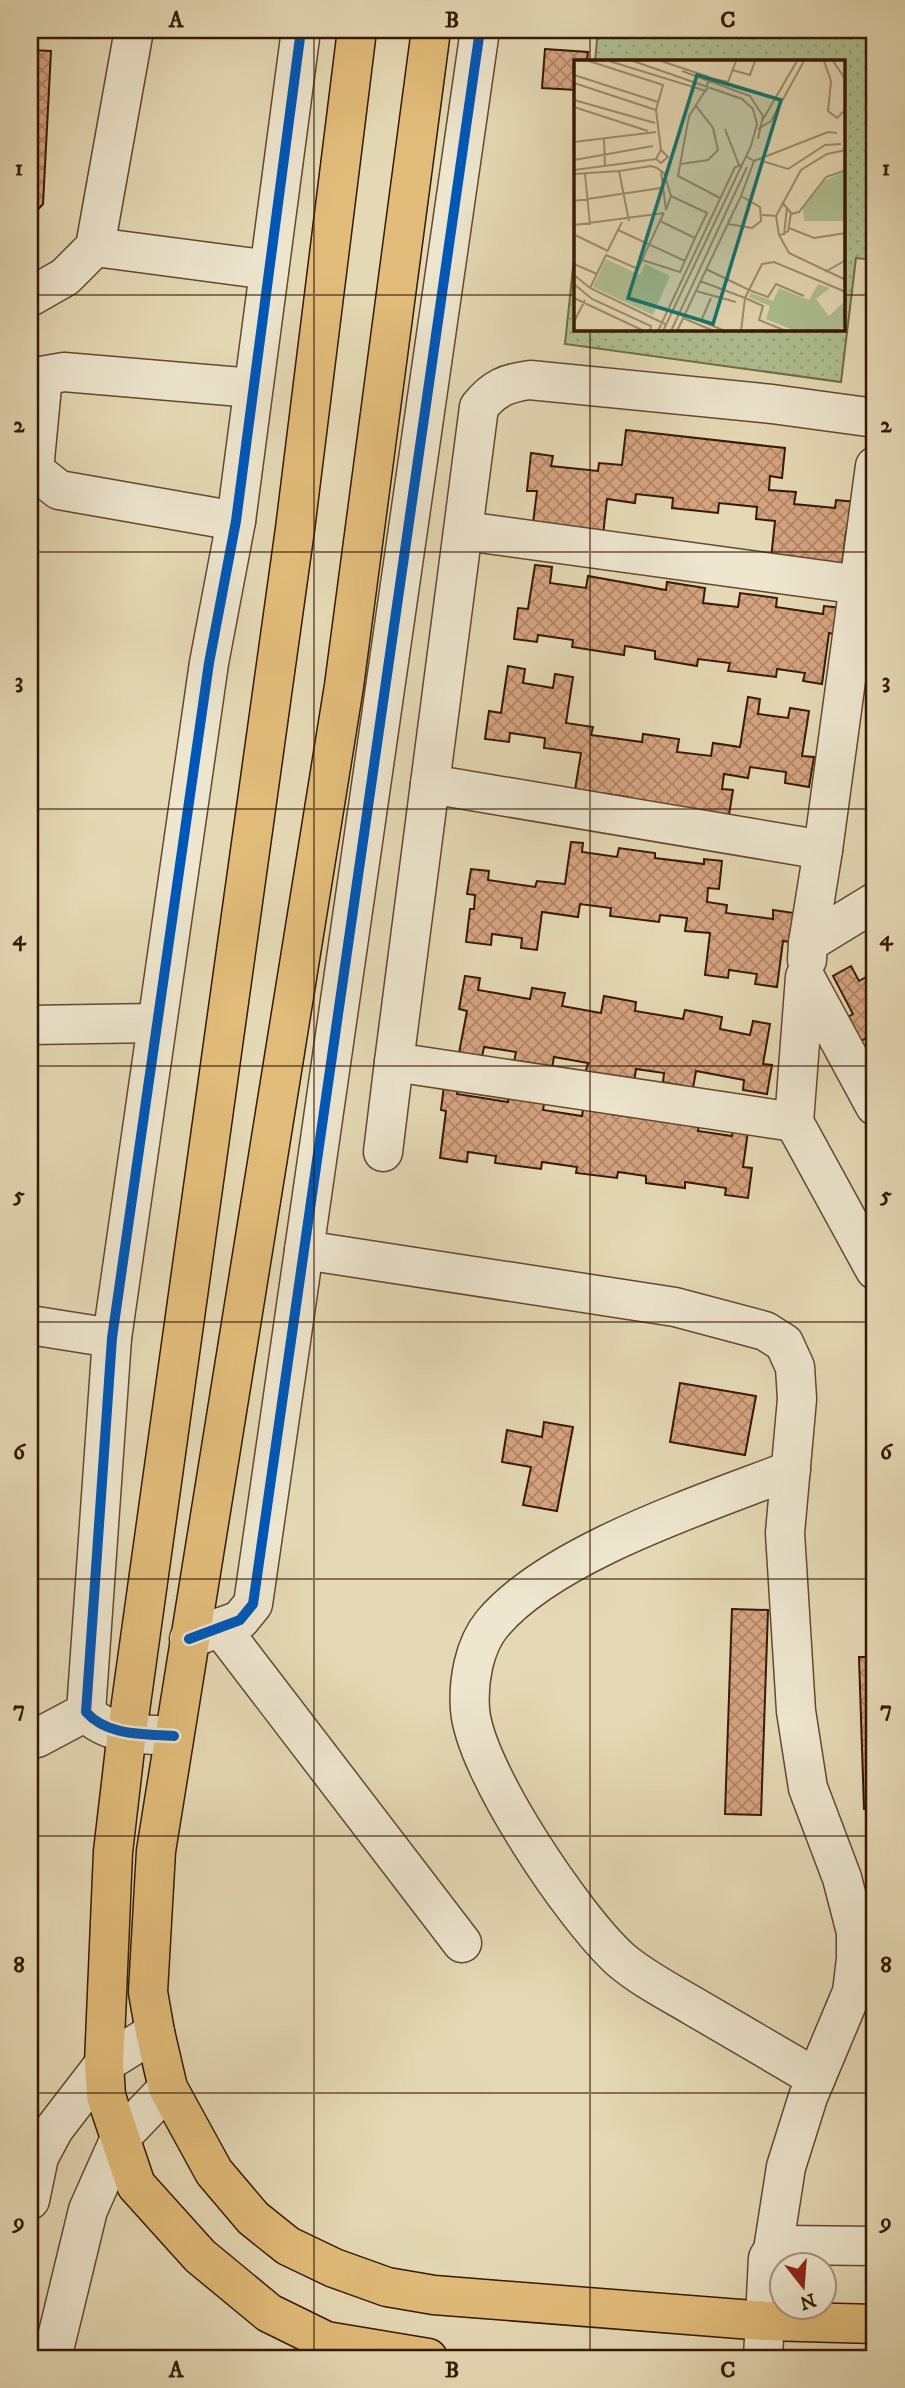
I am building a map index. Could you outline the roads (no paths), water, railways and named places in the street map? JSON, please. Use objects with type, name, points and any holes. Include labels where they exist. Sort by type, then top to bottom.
[{"type":"main road","points":[[357,30],[295,529],[127,1732],[113,1852],[104,2064],[106,2096],[136,2185],[200,2256],[269,2314],[326,2342],[428,2358]]},
{"type":"main road","points":[[431,30],[344,686],[205,1633],[174,1736],[156,1851],[148,1992],[155,2032],[168,2088],[214,2172],[253,2218],[288,2246],[334,2268],[387,2287],[434,2295],[764,2340],[875,2324]]},
{"type":"street","points":[[30,297],[65,278],[95,247],[134,30]]},
{"type":"street","points":[[174,1736],[127,1732],[97,1724],[86,1712],[112,1338],[155,1023],[209,663],[236,521],[301,30]]},
{"type":"street","points":[[462,1944],[205,1633],[240,1620],[253,1604],[480,30]]},
{"type":"street","points":[[95,247],[269,270]]},
{"type":"street","points":[[236,521],[59,489],[32,468],[36,377],[64,372],[253,388]]},
{"type":"street","points":[[383,1152],[479,407],[490,392],[508,383],[530,380],[772,404],[875,418]]},
{"type":"street","points":[[875,466],[867,586],[807,960],[794,1122],[875,1270]]},
{"type":"street","points":[[465,531],[867,586]]},
{"type":"street","points":[[430,784],[823,850]]},
{"type":"street","points":[[807,960],[875,902]]},
{"type":"street","points":[[807,960],[875,1106]]},
{"type":"street","points":[[30,1025],[155,1023]]},
{"type":"street","points":[[394,1062],[794,1122]]},
{"type":"street","points":[[304,1250],[675,1307],[765,1331],[785,1343],[795,1367],[797,1399],[785,1533],[801,1746],[808,1788],[842,1878],[856,1932],[852,1992],[816,2078],[786,2167],[773,2250],[768,2258],[764,2340]]},
{"type":"street","points":[[30,1325],[112,1338]]},
{"type":"street","points":[[790,1470],[636,1531],[536,1584],[491,1625],[472,1665],[470,1711],[483,1754],[501,1791],[544,1865],[582,1920],[622,1961],[816,2078]]},
{"type":"street","points":[[30,1739],[37,1738],[86,1712]]},
{"type":"street","points":[[30,2200],[39,2157],[54,2129],[104,2064],[155,2032]]},
{"type":"street","points":[[52,2358],[88,2210],[120,2138],[168,2088]]},
{"type":"street","points":[[773,2250],[783,2245],[875,2246]]}]
